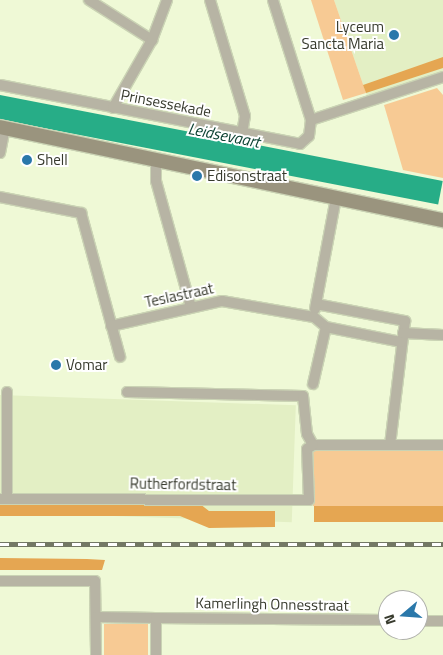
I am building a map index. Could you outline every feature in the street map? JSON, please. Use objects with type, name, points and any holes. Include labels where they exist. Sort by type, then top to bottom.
[{"type":"main road","points":[[2,128],[443,220]]},
{"type":"street","points":[[90,0],[152,40]]},
{"type":"street","points":[[114,108],[152,40],[167,0]]},
{"type":"street","points":[[210,0],[245,116],[242,133]]},
{"type":"street","points":[[273,0],[311,120],[443,77]]},
{"type":"street","name":"Prinsessekade","points":[[0,85],[300,144],[309,136],[311,120]]},
{"type":"street","points":[[0,153],[2,128]]},
{"type":"street","points":[[156,161],[156,181],[191,307]]},
{"type":"street","points":[[0,196],[81,213],[120,357]]},
{"type":"street","points":[[336,198],[314,317],[326,327],[402,338],[443,335]]},
{"type":"street","name":"Teslastraat","points":[[111,326],[222,301],[314,317]]},
{"type":"street","points":[[316,304],[404,322],[390,445]]},
{"type":"street","points":[[313,384],[326,327]]},
{"type":"street","points":[[4,499],[7,392]]},
{"type":"street","points":[[127,392],[303,396],[308,434],[313,445],[443,445]]},
{"type":"street","name":"Rutherfordstraat","points":[[4,499],[309,500],[307,449],[313,445]]},
{"type":"street","points":[[0,581],[95,581],[96,655]]},
{"type":"street","name":"Kamerlingh Onnesstraat","points":[[96,618],[378,620]]},
{"type":"street","points":[[156,618],[156,655]]},
{"type":"street","points":[[428,621],[443,621]]},
{"type":"shaded area","points":[[311,0],[334,0],[366,93],[343,100]]},
{"type":"shaded area","name":"Lyceum Sancta Maria","points":[[334,0],[443,0],[443,71],[367,96]]},
{"type":"shaded area","points":[[443,57],[443,68],[366,93],[363,85]]},
{"type":"shaded area","points":[[437,88],[443,95],[443,178],[403,170],[384,105]]},
{"type":"shaded area","points":[[0,95],[443,181],[438,205],[0,119]]},
{"type":"shaded area","points":[[0,395],[296,405],[292,522],[0,512]]},
{"type":"shaded area","points":[[313,450],[443,450],[443,506],[313,506]]},
{"type":"shaded area","points":[[0,503],[200,504],[209,511],[275,511],[275,527],[209,528],[180,516],[0,516]]},
{"type":"shaded area","points":[[314,506],[443,506],[443,522],[314,522]]},
{"type":"shaded area","points":[[0,558],[105,560],[102,570],[0,570]]},
{"type":"shaded area","points":[[104,624],[148,624],[148,655],[104,655]]},
{"type":"railway","points":[[0,544],[443,544]]},
{"type":"place","name":"Lyceum Sancta Maria","points":[[394,35]]},
{"type":"place","name":"Shell","points":[[27,160]]},
{"type":"place","name":"Edisonstraat","points":[[197,176]]},
{"type":"place","name":"Vomar","points":[[56,365]]},
{"type":"water label","name":"Leidsevaart","points":[[224,135]]}]
